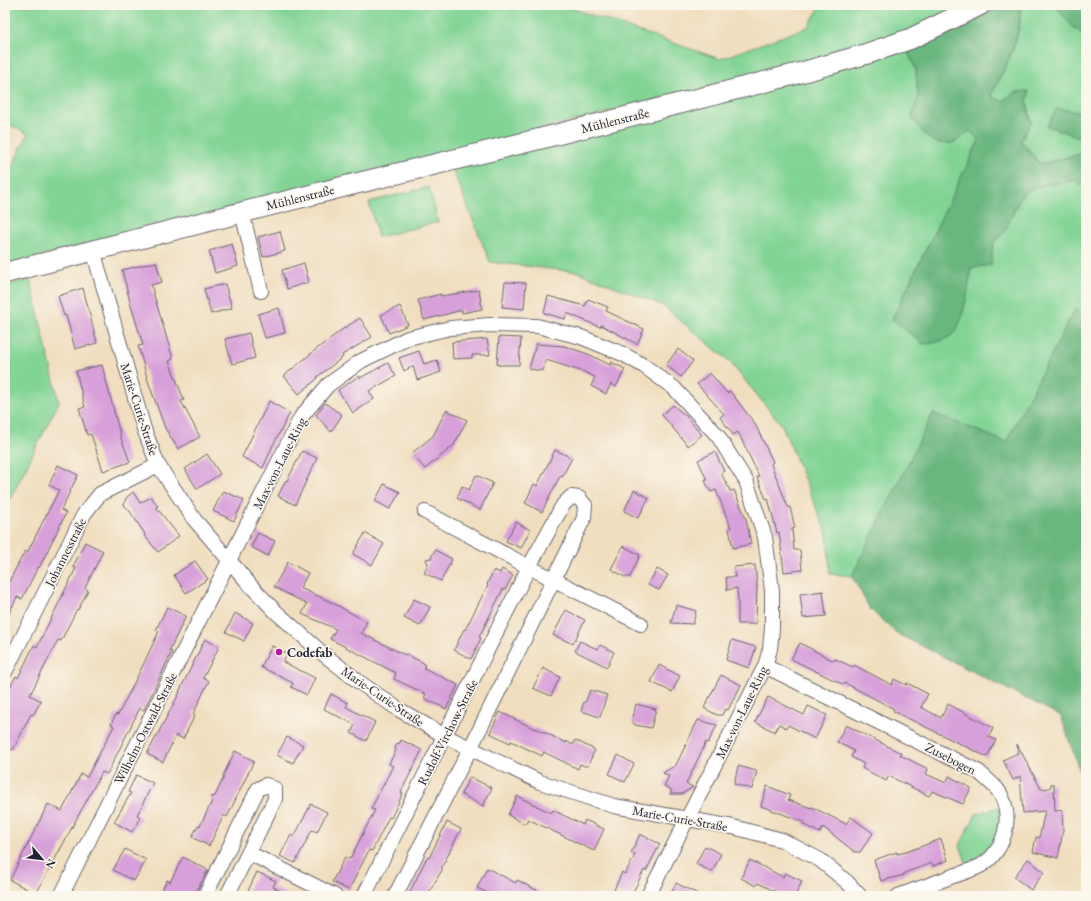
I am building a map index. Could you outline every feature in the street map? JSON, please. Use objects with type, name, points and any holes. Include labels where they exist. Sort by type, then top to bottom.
[{"type":"street","name":"Mühlenstraße","points":[[5,272],[796,74],[859,56],[910,39],[980,5]]},
{"type":"street","points":[[242,212],[261,290]]},
{"type":"street","name":"Marie-Curie-Straße","points":[[93,250],[144,429],[158,465],[194,519],[251,586],[275,611],[322,654],[398,709],[470,749],[540,782],[614,806],[733,828],[782,840],[820,860],[847,882],[860,896]]},
{"type":"street","name":"Max-von-Laue-Ring","points":[[229,560],[302,417],[328,385],[361,361],[408,338],[450,328],[490,324],[537,326],[581,336],[623,354],[644,366],[674,388],[718,436],[746,481],[765,537],[772,590],[772,628],[770,649],[765,666],[648,896]]},
{"type":"street","name":"Johannesstraße","points":[[5,672],[84,514],[100,494],[158,465]]},
{"type":"street","name":"Rudolf-Virchow-Straße","points":[[364,896],[529,568],[563,505],[571,497],[579,498],[586,505],[584,518],[470,749],[395,896]]},
{"type":"street","points":[[425,512],[529,568],[640,624]]},
{"type":"street","name":"Wilhelm-Ostwald-Straße","points":[[61,896],[229,560]]},
{"type":"street","name":"Zusebogen","points":[[765,666],[979,772],[998,790],[1004,803],[1006,820],[1005,834],[999,848],[990,858],[982,865],[969,871],[898,896]]},
{"type":"street","points":[[205,896],[258,789],[266,785],[275,789],[275,799],[227,896]]},
{"type":"street","points":[[249,853],[335,896]]},
{"type":"green space","points":[[5,5],[562,5],[720,59],[808,27],[821,5],[967,5],[913,30],[828,57],[5,265],[5,181],[28,134],[5,123]]},
{"type":"green space","points":[[998,5],[1006,5],[908,52],[916,70],[918,97],[912,117],[970,131],[980,140],[892,319],[969,283],[971,267],[991,265],[993,244],[1005,231],[1022,194],[1039,186],[1075,180],[1081,185],[1086,184],[1086,315],[1075,310],[1006,442],[933,414],[852,576],[830,574],[827,534],[782,425],[728,360],[662,305],[578,272],[490,262],[452,168],[898,53]]},
{"type":"green space","points":[[1006,5],[1019,5],[1020,14],[1017,33],[1008,61],[991,96],[1002,101],[1015,92],[1029,91],[1027,104],[1031,123],[1021,141],[1040,164],[1085,153],[1086,184],[1081,185],[1075,180],[1039,186],[1022,194],[1005,231],[993,244],[991,265],[971,268],[966,302],[960,321],[954,333],[943,340],[923,344],[892,319],[979,140],[970,131],[956,141],[944,144],[937,143],[923,133],[912,117],[918,97],[916,70],[908,52]]},
{"type":"green space","points":[[1019,5],[1055,5],[1072,26],[1086,36],[1086,116],[1077,112],[1047,126],[1086,139],[1086,156],[1084,153],[1040,164],[1021,141],[1031,123],[1027,104],[1015,92],[1002,101],[991,96],[1007,64],[1017,38],[1021,15]]},
{"type":"green space","points":[[1055,5],[1086,5],[1086,36],[1072,26]]},
{"type":"green space","points":[[1057,108],[1077,112],[1086,116],[1086,139],[1047,126]]},
{"type":"green space","points":[[429,187],[438,222],[378,237],[369,202]]},
{"type":"green space","points":[[30,279],[59,402],[5,509],[5,286]]},
{"type":"green space","points":[[1075,309],[1086,315],[1086,790],[1061,716],[896,633],[870,609],[852,576],[933,413],[1006,442]]},
{"type":"green space","points":[[999,807],[1001,822],[994,843],[983,857],[967,865],[960,845],[976,814]]},
{"type":"building","points":[[280,231],[285,251],[263,257],[258,237]]},
{"type":"building","points":[[232,244],[238,266],[215,273],[209,251]]},
{"type":"building","points":[[156,262],[162,282],[151,285],[173,359],[169,361],[184,400],[181,401],[200,437],[178,449],[165,428],[149,384],[138,346],[143,345],[122,270]]},
{"type":"building","points":[[304,263],[309,282],[287,289],[282,270]]},
{"type":"building","points":[[505,282],[526,283],[524,309],[502,307]]},
{"type":"building","points":[[225,284],[232,308],[211,314],[204,289]]},
{"type":"building","points":[[83,288],[97,343],[75,349],[66,315],[64,316],[58,296]]},
{"type":"building","points":[[479,290],[482,309],[462,313],[462,310],[424,320],[418,300],[441,294],[441,296]]},
{"type":"building","points":[[548,296],[585,306],[588,299],[608,307],[606,311],[644,329],[637,344],[601,325],[600,327],[567,313],[565,319],[544,313]]},
{"type":"building","points":[[400,306],[408,325],[389,333],[381,315]]},
{"type":"building","points":[[279,308],[285,333],[265,338],[258,314]]},
{"type":"building","points":[[360,318],[372,337],[342,355],[343,357],[317,377],[318,378],[299,394],[284,376],[340,331]]},
{"type":"building","points":[[249,333],[255,358],[232,364],[225,339]]},
{"type":"building","points":[[499,337],[521,338],[519,365],[497,365]]},
{"type":"building","points":[[487,339],[490,355],[472,355],[472,358],[453,359],[452,342]]},
{"type":"building","points":[[536,344],[564,346],[588,354],[610,365],[611,362],[625,369],[616,387],[611,384],[606,394],[591,386],[595,377],[584,372],[546,360],[543,371],[529,369]]},
{"type":"building","points":[[678,349],[693,361],[681,377],[666,365]]},
{"type":"building","points":[[419,351],[424,364],[437,360],[441,372],[417,380],[413,366],[404,371],[399,358]]},
{"type":"building","points":[[388,363],[396,376],[369,391],[374,399],[353,413],[338,390],[359,376],[360,378]]},
{"type":"building","points":[[102,365],[121,438],[130,462],[103,471],[91,434],[87,435],[79,408],[85,407],[76,371]]},
{"type":"building","points":[[710,373],[727,393],[730,391],[755,424],[773,462],[771,464],[788,507],[790,507],[795,528],[792,529],[794,550],[800,550],[802,570],[784,572],[779,532],[777,533],[768,498],[766,499],[757,477],[759,476],[738,432],[733,435],[720,417],[724,414],[697,384]]},
{"type":"building","points":[[269,401],[290,413],[263,468],[242,457]]},
{"type":"building","points":[[325,403],[342,415],[331,432],[316,415]]},
{"type":"building","points":[[673,405],[687,417],[702,435],[688,446],[662,415]]},
{"type":"building","points":[[446,410],[467,420],[454,445],[425,469],[412,453],[433,436]]},
{"type":"building","points":[[555,450],[572,458],[562,477],[560,476],[542,512],[525,503],[534,484],[537,486]]},
{"type":"building","points":[[302,451],[317,458],[295,505],[278,496]]},
{"type":"building","points":[[715,452],[724,471],[721,473],[730,491],[734,490],[746,519],[751,544],[733,548],[729,529],[731,528],[716,490],[711,492],[705,481],[707,480],[698,460]]},
{"type":"building","points":[[207,454],[220,474],[197,489],[185,469]]},
{"type":"building","points":[[58,465],[78,475],[61,510],[66,513],[22,599],[17,597],[5,622],[5,589],[25,551],[27,553],[59,490],[49,485]]},
{"type":"building","points":[[476,475],[493,483],[480,510],[457,498],[462,486],[469,490]]},
{"type":"building","points":[[384,484],[400,492],[390,509],[375,501]]},
{"type":"building","points":[[634,490],[649,498],[638,518],[624,511]]},
{"type":"building","points":[[223,491],[244,500],[234,521],[213,511]]},
{"type":"building","points":[[133,492],[140,503],[151,497],[158,506],[156,507],[179,536],[158,552],[144,535],[145,534],[129,510],[124,505],[126,498]]},
{"type":"building","points":[[516,522],[530,530],[521,548],[506,541]]},
{"type":"building","points":[[258,533],[275,541],[268,556],[251,547]]},
{"type":"building","points":[[365,533],[384,544],[372,565],[353,554]]},
{"type":"building","points":[[85,542],[103,551],[85,588],[88,590],[78,610],[77,609],[61,641],[58,640],[30,695],[41,701],[33,715],[31,714],[13,750],[5,746],[5,696],[16,676],[18,678],[34,645],[37,647],[76,568],[73,567]]},
{"type":"building","points":[[623,546],[640,555],[630,577],[625,577],[611,569]]},
{"type":"building","points":[[435,550],[452,559],[441,581],[424,573],[428,564],[426,559],[431,558]]},
{"type":"building","points":[[195,561],[208,579],[186,593],[174,575]]},
{"type":"building","points":[[288,562],[308,573],[300,588],[333,603],[367,622],[361,633],[425,664],[424,668],[458,685],[446,709],[424,698],[426,694],[394,679],[396,673],[330,639],[336,629],[302,614],[307,604],[274,587]]},
{"type":"building","points":[[755,565],[757,585],[756,624],[738,624],[737,588],[727,590],[726,577],[735,577],[734,567]]},
{"type":"building","points":[[502,569],[513,575],[505,590],[503,589],[479,637],[481,638],[471,659],[454,650],[488,585],[487,584],[494,570],[500,573]]},
{"type":"building","points":[[657,569],[668,575],[659,590],[648,585]]},
{"type":"building","points":[[823,591],[826,616],[803,618],[800,594]]},
{"type":"building","points":[[414,599],[430,607],[420,626],[404,618]]},
{"type":"building","points":[[676,605],[696,611],[693,624],[671,623]]},
{"type":"building","points":[[167,607],[186,616],[169,651],[172,652],[144,710],[140,708],[107,774],[102,772],[36,894],[10,880],[48,804],[62,811],[81,774],[87,777],[114,726],[111,724],[116,714],[118,715],[144,663],[159,631],[156,630]]},
{"type":"building","points":[[566,610],[585,620],[573,644],[553,635]]},
{"type":"building","points":[[235,613],[253,623],[244,641],[226,632]]},
{"type":"building","points":[[205,639],[219,647],[203,678],[209,681],[183,739],[176,735],[163,762],[147,754],[180,692]]},
{"type":"building","points":[[732,640],[756,647],[749,668],[726,660]]},
{"type":"building","points":[[580,641],[598,649],[600,645],[614,652],[607,667],[575,651]]},
{"type":"building","points":[[800,643],[834,661],[835,659],[853,667],[854,665],[892,685],[894,679],[906,685],[907,683],[928,694],[921,707],[941,718],[948,704],[993,728],[989,737],[996,740],[987,757],[893,711],[894,709],[845,683],[844,685],[791,659]]},
{"type":"building","points":[[272,646],[287,654],[283,662],[315,678],[307,695],[291,687],[293,683],[261,667]]},
{"type":"building","points":[[659,665],[680,676],[672,692],[651,682]]},
{"type":"building","points":[[543,668],[560,677],[551,696],[533,688]]},
{"type":"building","points":[[721,675],[741,685],[728,710],[725,709],[722,715],[717,715],[704,708]]},
{"type":"building","points":[[590,690],[607,695],[600,717],[581,711]]},
{"type":"building","points":[[331,694],[348,703],[346,707],[375,722],[366,741],[351,733],[355,725],[324,709]]},
{"type":"building","points":[[768,697],[804,715],[808,706],[827,715],[815,739],[788,725],[786,728],[779,724],[775,732],[755,722]]},
{"type":"building","points":[[636,704],[656,709],[651,728],[635,725],[632,721]]},
{"type":"building","points":[[500,712],[566,743],[566,741],[573,745],[575,740],[595,750],[587,767],[580,764],[578,769],[544,752],[542,756],[490,733]]},
{"type":"building","points":[[698,720],[717,725],[708,743],[706,742],[686,784],[693,787],[682,794],[670,794],[672,790],[664,786],[669,776],[663,773],[676,765]]},
{"type":"building","points":[[846,725],[901,753],[900,755],[928,769],[926,774],[946,783],[949,776],[971,788],[963,804],[932,791],[929,796],[889,776],[886,781],[862,768],[864,764],[851,757],[854,751],[837,742]]},
{"type":"building","points":[[287,737],[303,745],[293,763],[277,755]]},
{"type":"building","points":[[401,740],[422,750],[401,792],[403,793],[391,818],[389,817],[372,851],[369,850],[349,890],[332,882],[345,857],[350,859],[375,810],[371,809],[393,766],[389,764],[396,750],[395,748],[397,744],[400,743]]},
{"type":"building","points":[[1017,744],[1041,789],[1050,788],[1051,784],[1054,784],[1055,811],[1062,810],[1063,831],[1058,858],[1033,852],[1036,837],[1039,838],[1045,811],[1023,813],[1020,776],[1013,780],[1003,760],[1018,753]]},
{"type":"building","points":[[235,751],[254,761],[227,817],[224,815],[209,846],[192,837],[198,825],[200,826],[212,801],[211,797],[215,796]]},
{"type":"building","points":[[618,755],[634,764],[625,782],[609,774]]},
{"type":"building","points":[[738,766],[757,771],[752,789],[734,784]]},
{"type":"building","points":[[136,775],[153,783],[137,815],[141,818],[132,832],[114,822],[131,793],[128,792]]},
{"type":"building","points":[[470,777],[492,788],[483,806],[461,794]]},
{"type":"building","points":[[767,786],[790,795],[788,800],[811,808],[812,807],[846,824],[851,817],[873,833],[860,852],[855,852],[823,827],[820,833],[803,824],[804,822],[761,806]]},
{"type":"building","points":[[517,796],[551,813],[553,810],[583,825],[585,820],[604,829],[594,851],[528,819],[525,824],[508,815]]},
{"type":"building","points":[[311,804],[327,812],[317,832],[312,830],[295,863],[280,856],[291,835],[294,837]]},
{"type":"building","points":[[447,822],[461,829],[442,867],[442,870],[427,896],[408,896],[427,857],[429,858]]},
{"type":"building","points":[[640,834],[660,844],[646,871],[644,870],[631,896],[626,896],[614,890],[622,872],[625,874],[635,855],[631,853]]},
{"type":"building","points":[[941,839],[948,860],[933,866],[932,863],[904,873],[904,875],[881,881],[874,860],[897,852],[897,854],[906,852]]},
{"type":"building","points":[[705,846],[721,854],[712,872],[696,864]]},
{"type":"building","points":[[125,849],[146,860],[134,881],[113,870]]},
{"type":"building","points":[[183,857],[208,870],[194,896],[159,896],[167,880],[170,882]]},
{"type":"building","points":[[1028,859],[1044,872],[1031,890],[1014,877]]},
{"type":"building","points":[[750,860],[783,877],[785,873],[802,881],[795,896],[784,896],[758,883],[756,886],[741,878]]},
{"type":"building","points":[[487,868],[516,883],[517,880],[548,896],[494,896],[477,888]]},
{"type":"building","points":[[257,872],[276,881],[273,887],[291,896],[254,896],[247,893]]},
{"type":"building","points":[[676,883],[702,896],[670,896]]},
{"type":"place","name":"Codefab","points":[[279,652]]}]
